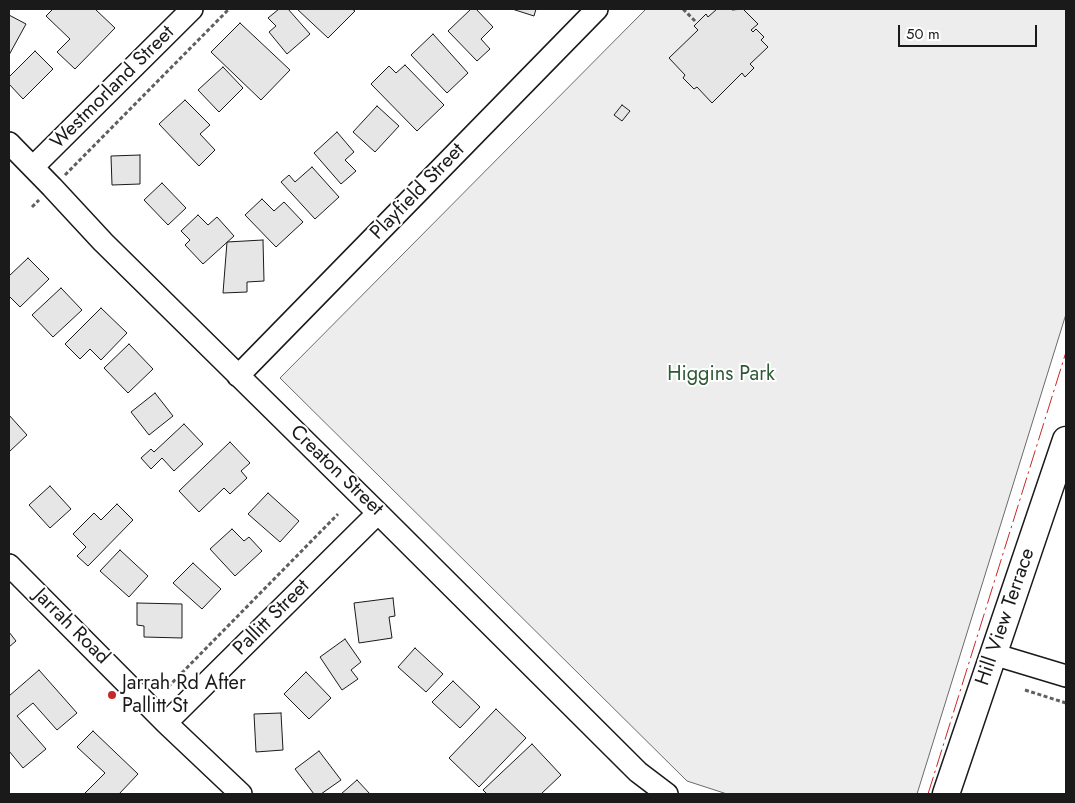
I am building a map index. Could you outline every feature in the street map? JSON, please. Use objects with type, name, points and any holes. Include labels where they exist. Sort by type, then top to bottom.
[{"type":"main road","name":"Hill View Terrace","points":[[946,794],[1066,440]]},
{"type":"street","name":"Westmorland Street","points":[[33,168],[192,9]]},
{"type":"street","name":"Playfield Street","points":[[238,376],[597,9]]},
{"type":"street","name":"Creaton Street","points":[[9,143],[103,242],[638,772],[667,794]]},
{"type":"street","name":"Pallitt Street","points":[[166,723],[378,513]]},
{"type":"street","name":"Jarrah Road","points":[[9,565],[166,723],[241,794]]},
{"type":"street","points":[[993,654],[1066,676]]},
{"type":"path","points":[[32,207],[229,9]]},
{"type":"path","points":[[683,9],[697,23]]},
{"type":"path","points":[[168,687],[338,514]]},
{"type":"path","points":[[1025,690],[1066,703]]},
{"type":"green space","name":"Higgins Park","points":[[646,9],[1066,9],[1066,314],[917,794],[727,794],[687,781],[280,378]]},
{"type":"building","points":[[53,9],[95,9],[115,28],[75,69],[57,52],[70,39],[46,16]]},
{"type":"building","points":[[279,9],[288,9],[310,34],[287,54],[269,32],[276,26],[268,18]]},
{"type":"building","points":[[297,9],[352,9],[355,11],[328,38]]},
{"type":"building","points":[[471,9],[476,9],[493,27],[481,39],[490,49],[477,61],[448,31]]},
{"type":"building","points":[[512,9],[536,9],[534,16]]},
{"type":"building","points":[[717,9],[743,9],[758,24],[751,30],[753,32],[756,29],[764,37],[761,40],[768,47],[750,64],[754,68],[745,77],[742,73],[712,103],[697,87],[694,89],[683,78],[685,75],[669,58],[698,30],[694,26],[706,14],[708,17]]},
{"type":"building","points":[[9,15],[26,24],[9,55]]},
{"type":"building","points":[[240,23],[290,70],[261,100],[211,52]]},
{"type":"building","points":[[433,34],[468,73],[447,93],[411,55]]},
{"type":"building","points":[[35,51],[53,69],[23,99],[9,84],[9,77]]},
{"type":"building","points":[[405,65],[444,105],[417,131],[371,84],[389,66],[396,73]]},
{"type":"building","points":[[223,67],[243,88],[219,112],[198,90]]},
{"type":"building","points":[[185,100],[210,125],[200,134],[215,150],[199,166],[159,124]]},
{"type":"building","points":[[622,105],[630,111],[622,121],[614,115]]},
{"type":"building","points":[[377,106],[399,126],[375,152],[353,132]]},
{"type":"building","points":[[337,132],[354,152],[345,160],[356,171],[341,184],[314,153]]},
{"type":"building","points":[[140,155],[140,184],[112,185],[111,156]]},
{"type":"building","points":[[312,167],[339,197],[315,219],[281,182],[289,175],[295,182]]},
{"type":"building","points":[[162,183],[186,208],[168,225],[144,200]]},
{"type":"building","points":[[262,199],[274,211],[284,202],[303,222],[276,247],[245,215]]},
{"type":"building","points":[[198,215],[208,225],[217,217],[234,236],[203,264],[185,245],[190,240],[181,231]]},
{"type":"building","points":[[263,240],[264,281],[247,282],[247,292],[223,293],[227,242]]},
{"type":"building","points":[[28,258],[49,279],[20,307],[9,296],[9,276]]},
{"type":"building","points":[[61,288],[82,310],[53,337],[32,315]]},
{"type":"building","points":[[101,308],[127,333],[101,360],[90,349],[80,359],[65,344]]},
{"type":"building","points":[[129,344],[153,369],[128,393],[104,368]]},
{"type":"building","points":[[155,393],[173,416],[149,435],[131,412]]},
{"type":"building","points":[[9,415],[27,435],[9,452]]},
{"type":"building","points":[[184,424],[203,444],[174,471],[162,458],[151,469],[141,458],[151,449],[154,452]]},
{"type":"building","points":[[230,442],[250,463],[241,471],[247,478],[230,494],[224,488],[199,512],[179,491]]},
{"type":"building","points":[[50,486],[71,509],[50,528],[29,505]]},
{"type":"building","points":[[268,493],[299,521],[280,542],[248,514]]},
{"type":"building","points":[[117,504],[133,520],[88,566],[77,556],[86,547],[73,534],[94,513],[101,520]]},
{"type":"building","points":[[232,529],[244,541],[249,537],[262,551],[235,576],[210,549]]},
{"type":"building","points":[[120,550],[148,576],[129,597],[100,571]]},
{"type":"building","points":[[193,563],[221,589],[202,609],[173,583]]},
{"type":"building","points":[[393,598],[395,616],[389,617],[392,638],[359,643],[354,603]]},
{"type":"building","points":[[137,603],[182,604],[182,638],[144,637],[144,626],[137,625]]},
{"type":"building","points":[[9,632],[16,641],[9,647]]},
{"type":"building","points":[[345,639],[361,662],[351,670],[358,679],[342,690],[320,657]]},
{"type":"building","points":[[415,648],[443,674],[426,692],[398,667]]},
{"type":"building","points":[[39,670],[77,713],[57,730],[33,703],[17,716],[46,749],[23,768],[9,751],[9,696]]},
{"type":"building","points":[[306,672],[331,698],[309,719],[284,694]]},
{"type":"building","points":[[453,681],[480,707],[460,728],[432,702]]},
{"type":"building","points":[[496,709],[526,738],[479,787],[449,758]]},
{"type":"building","points":[[281,713],[283,750],[256,752],[254,714]]},
{"type":"building","points":[[93,731],[138,774],[119,794],[84,794],[105,773],[77,747]]},
{"type":"building","points":[[532,744],[561,775],[541,794],[487,794],[483,790]]},
{"type":"building","points":[[319,751],[341,780],[321,794],[314,794],[295,769]]},
{"type":"building","points":[[357,780],[370,794],[341,794]]},
{"type":"power","points":[[928,794],[1066,352]]},
{"type":"place","name":"Jarrah Rd After Pallitt St","points":[[112,695]]}]
